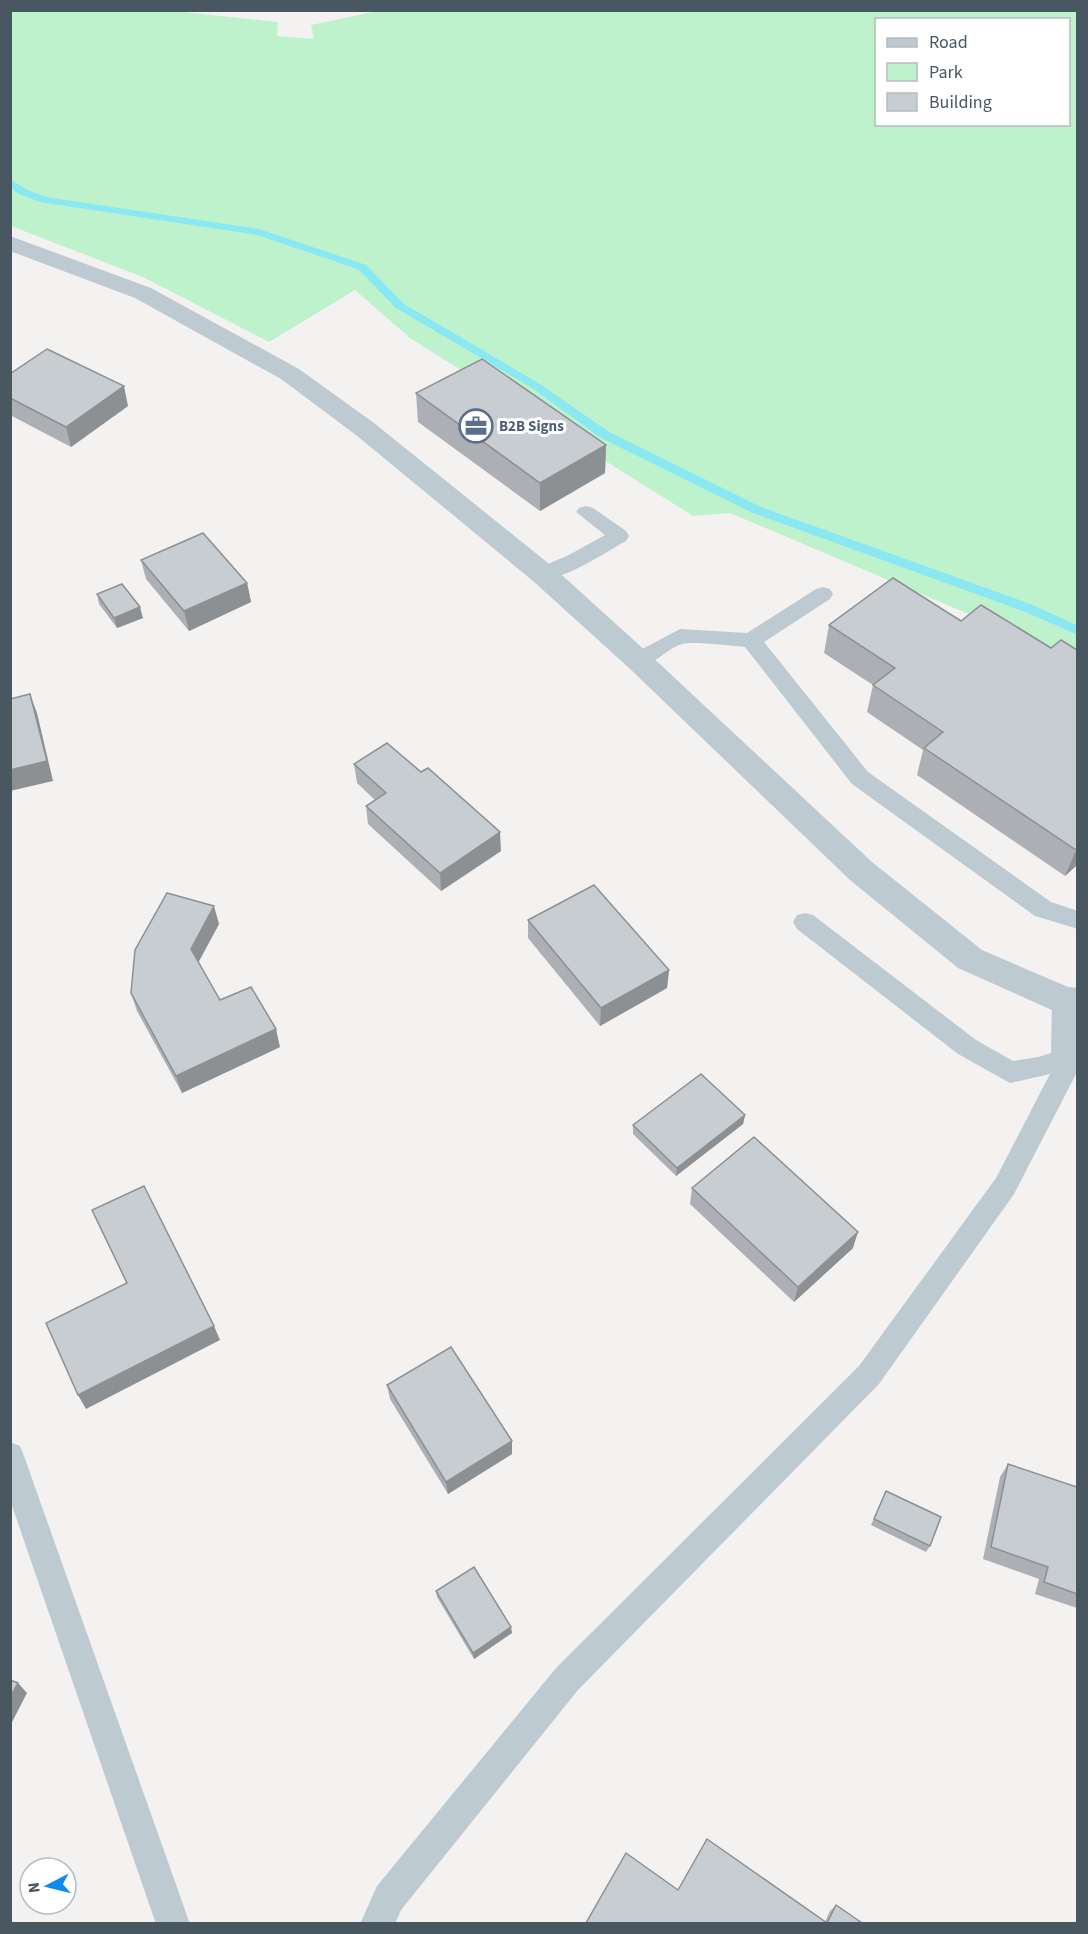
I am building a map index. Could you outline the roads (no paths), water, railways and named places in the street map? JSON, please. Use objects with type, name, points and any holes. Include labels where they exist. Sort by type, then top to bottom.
[{"type":"street","points":[[10,243],[142,293],[290,374],[364,429],[543,574],[638,660],[861,871],[970,959],[1071,1001]]},
{"type":"lane","points":[[543,574],[576,560],[619,536],[586,512]]},
{"type":"lane","points":[[638,660],[680,636],[751,640],[823,594]]},
{"type":"lane","points":[[751,640],[860,778],[1043,909],[1077,920]]},
{"type":"lane","points":[[805,922],[967,1047],[1010,1072],[1038,1068],[1063,1059]]},
{"type":"lane","points":[[377,1923],[390,1898],[567,1679],[869,1375],[1005,1186],[1063,1074],[1071,1001]]},
{"type":"lane","points":[[10,1456],[173,1923]]},
{"type":"waterway","points":[[10,182],[23,192],[44,200],[259,232],[362,267],[400,306],[536,386],[605,435],[757,510],[1028,608],[1078,631]]},
{"type":"place","name":"B2B Signs","points":[[476,426]]}]
